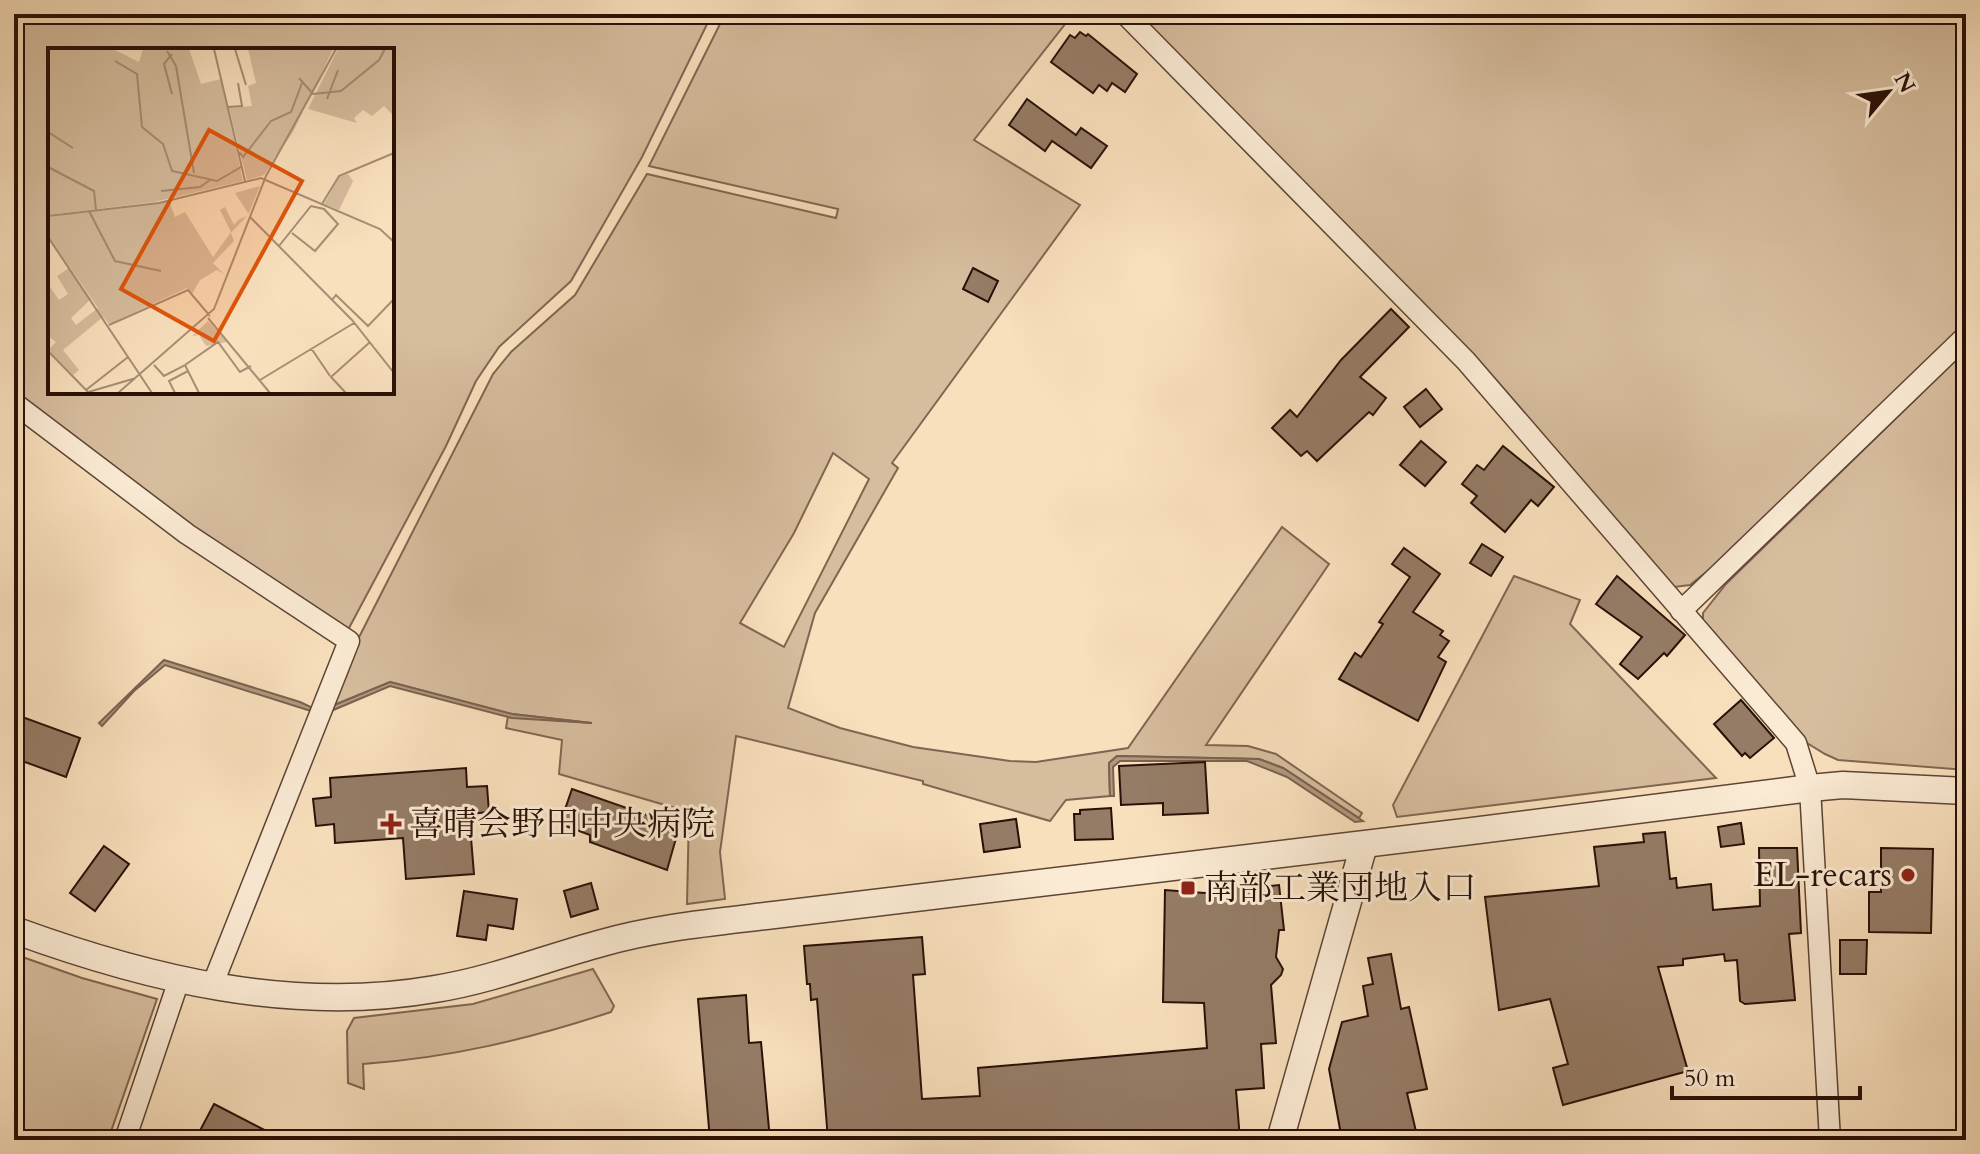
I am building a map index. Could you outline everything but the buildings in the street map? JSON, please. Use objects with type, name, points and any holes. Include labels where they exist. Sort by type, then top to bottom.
[{"type":"street","points":[[1125,14],[1466,361],[1796,743],[1810,788],[1830,1140]]},
{"type":"street","points":[[1681,611],[1966,336]]},
{"type":"street","points":[[14,403],[187,534],[349,641],[212,986]]},
{"type":"street","points":[[14,930],[107,963],[179,980],[304,996],[350,997],[417,992],[474,982],[651,932],[1810,788],[1843,785],[1966,791]]},
{"type":"street","points":[[1280,1140],[1364,845]]},
{"type":"street","points":[[125,1140],[179,980]]},
{"type":"shaded area","points":[[14,14],[712,14],[642,157],[571,281],[499,347],[476,381],[446,446],[349,628],[344,629],[227,554],[14,394]]},
{"type":"shaded area","points":[[725,14],[1073,14],[974,140],[1080,205],[892,463],[898,468],[815,613],[788,708],[840,728],[913,747],[1010,761],[1036,762],[1128,748],[1282,527],[1329,564],[1206,745],[1248,746],[1276,754],[1362,813],[1359,818],[1283,768],[1259,759],[1117,756],[1109,763],[1110,796],[1066,800],[1050,821],[923,784],[923,781],[736,736],[720,852],[725,899],[687,904],[689,812],[559,774],[562,740],[506,728],[508,716],[591,723],[512,714],[390,682],[332,706],[352,651],[493,374],[511,352],[575,295],[647,174],[836,218],[838,209],[649,166]],"holes":[[[833,453],[869,479],[784,647],[740,623],[794,533]]]},
{"type":"shaded area","points":[[1139,14],[1966,14],[1966,323],[1735,549],[1690,585],[1674,587],[1471,354]]},
{"type":"shaded area","points":[[1966,350],[1966,770],[1838,760],[1807,743],[1703,623],[1703,613],[1726,584]]},
{"type":"shaded area","points":[[1514,576],[1580,600],[1570,624],[1716,778],[1397,817],[1393,805]]},
{"type":"shaded area","points":[[164,660],[300,702],[315,709],[314,712],[165,665],[134,691],[102,726],[99,723]]},
{"type":"shaded area","points":[[390,682],[512,714],[592,723],[512,718],[390,686],[331,711],[332,706]]},
{"type":"shaded area","points":[[1117,756],[1259,759],[1283,768],[1363,821],[1355,822],[1287,777],[1247,761],[1120,761],[1113,767],[1114,796],[1110,796],[1109,763]]},
{"type":"shaded area","points":[[14,954],[82,978],[157,999],[108,1140],[14,1140]]},
{"type":"shaded area","points":[[593,969],[614,1006],[611,1012],[489,1046],[363,1064],[364,1089],[348,1083],[347,1031],[354,1018],[473,1004]]},
{"type":"place","name":"喜晴会野田中央病院","points":[[391,824]]},
{"type":"place","name":"EL-recars","points":[[1908,875]]},
{"type":"place","name":"南部工業団地入口","points":[[1188,888]]}]
